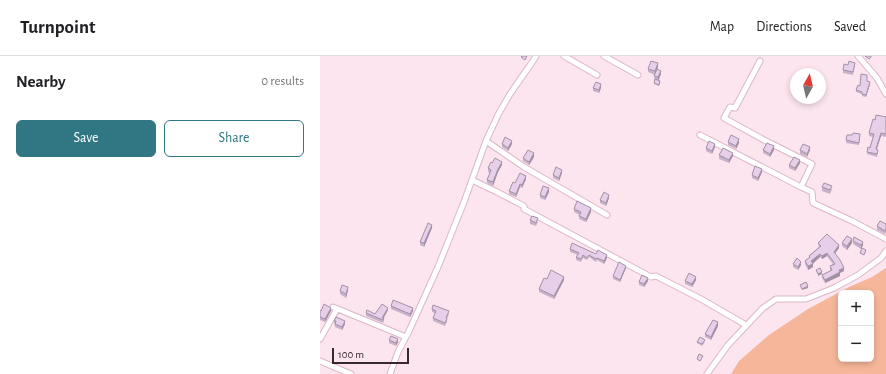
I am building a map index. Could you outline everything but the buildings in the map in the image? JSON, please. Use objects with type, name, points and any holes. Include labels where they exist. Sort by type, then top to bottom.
[{"type":"street","points":[[390,374],[398,352],[438,267],[486,141],[510,94],[536,56]]},
{"type":"street","points":[[564,56],[597,75]]},
{"type":"street","points":[[604,56],[638,75]]},
{"type":"street","points":[[858,56],[877,78],[886,94]]},
{"type":"street","points":[[760,61],[735,108],[730,107],[724,118],[812,164],[801,187]]},
{"type":"street","points":[[700,135],[812,192],[813,203],[886,238]]},
{"type":"street","points":[[486,141],[524,167],[607,215]]},
{"type":"street","points":[[472,180],[524,206],[524,209],[651,277],[656,276],[746,325]]},
{"type":"street","points":[[707,374],[728,344],[763,308],[776,299],[806,299],[834,288],[858,275],[881,258],[886,251]]},
{"type":"street","points":[[320,339],[322,332],[335,308],[406,337]]},
{"type":"street","points":[[320,361],[351,374]]},
{"type":"shaded area","points":[[886,268],[886,374],[731,374],[739,361],[769,335],[808,309],[838,293],[838,362],[874,362],[874,290],[843,290],[872,277]]}]
